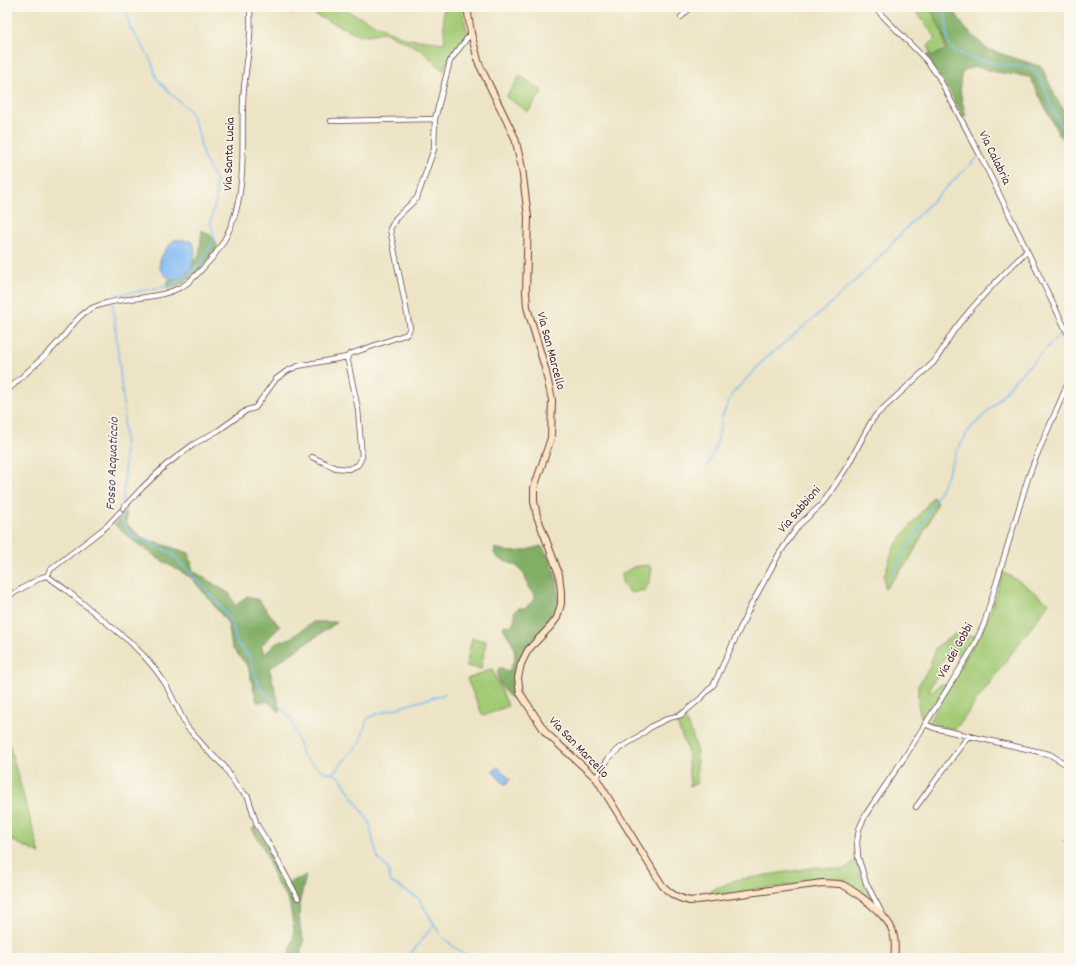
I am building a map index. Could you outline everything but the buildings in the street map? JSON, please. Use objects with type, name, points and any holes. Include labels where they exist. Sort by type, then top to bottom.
[{"type":"main road","name":"Via San Marcello","points":[[467,7],[478,64],[515,138],[522,168],[528,217],[526,300],[547,375],[552,400],[551,438],[534,488],[534,501],[537,516],[559,574],[561,604],[557,618],[550,628],[528,650],[521,664],[518,678],[520,693],[538,724],[546,733],[596,778],[662,885],[670,894],[679,899],[690,901],[822,883],[842,885],[860,896],[884,916],[892,926],[895,938],[894,958]]},
{"type":"street","name":"Via Santa Lucia","points":[[7,391],[46,355],[75,321],[85,312],[95,306],[112,301],[160,295],[170,293],[181,288],[205,266],[221,246],[236,211],[242,180],[243,102],[250,35],[250,7]]},
{"type":"street","points":[[681,17],[691,7]]},
{"type":"street","name":"Via Calabria","points":[[874,7],[926,60],[938,76],[980,155],[1069,336]]},
{"type":"street","points":[[7,597],[42,577],[47,576],[50,570],[107,526],[142,488],[166,465],[194,444],[219,430],[247,410],[255,408],[276,379],[287,371],[298,366],[347,357],[350,354],[407,334],[410,328],[390,229],[396,218],[417,198],[434,149],[435,119],[450,61],[471,33]]},
{"type":"street","points":[[331,121],[435,119]]},
{"type":"street","name":"Via Sabbioni","points":[[596,778],[609,758],[620,748],[652,726],[669,718],[681,715],[700,699],[714,684],[750,608],[779,554],[799,525],[820,506],[829,494],[848,465],[876,415],[933,363],[953,331],[965,316],[990,287],[1027,252]]},
{"type":"street","points":[[312,458],[336,468],[349,469],[358,465],[362,457],[358,409],[347,357]]},
{"type":"street","name":"Via dei Gobbi","points":[[884,916],[866,883],[858,857],[857,842],[859,829],[866,814],[906,755],[973,648],[984,624],[1028,478],[1069,381]]},
{"type":"street","points":[[47,576],[129,641],[155,669],[165,683],[187,727],[208,751],[224,766],[238,788],[248,797],[257,825],[298,898]]},
{"type":"street","points":[[925,724],[934,728],[1049,754],[1064,763]]},
{"type":"street","points":[[916,807],[969,735]]},
{"type":"street","points":[[1067,958],[1069,954]]},
{"type":"green space","points":[[254,7],[297,7],[294,14],[268,9],[254,12]]},
{"type":"green space","points":[[299,7],[349,7],[347,11],[407,39],[445,43],[443,11],[454,7],[461,7],[468,34],[448,59],[444,71],[420,49],[384,32],[361,36]]},
{"type":"green space","points":[[913,7],[930,7],[943,34],[946,50],[932,57],[928,46],[936,38]]},
{"type":"green space","points":[[930,7],[952,7],[964,27],[987,49],[1042,67],[1056,98],[1069,117],[1069,145],[1058,133],[1030,77],[996,72],[977,67],[964,70],[960,81],[966,115],[963,118],[950,92],[925,56],[930,53],[932,57],[946,50],[943,34]]},
{"type":"green space","points":[[520,76],[543,91],[528,112],[506,97]]},
{"type":"green space","points":[[202,230],[210,235],[217,244],[216,250],[197,273],[177,287],[167,288],[168,281],[199,256]]},
{"type":"green space","points":[[933,497],[937,503],[928,524],[909,560],[885,589],[884,576],[894,547]]},
{"type":"green space","points":[[126,511],[127,525],[142,538],[189,553],[193,571],[230,594],[235,606],[247,596],[259,600],[280,627],[261,646],[265,654],[276,643],[291,638],[313,622],[338,622],[269,668],[280,712],[268,702],[257,702],[248,666],[232,648],[228,623],[192,578],[162,561],[135,542],[114,524]]},
{"type":"green space","points":[[541,546],[551,562],[555,572],[559,595],[558,605],[556,615],[552,623],[530,644],[525,653],[516,675],[518,697],[515,699],[511,698],[504,691],[498,677],[499,668],[503,668],[506,671],[511,669],[511,665],[515,660],[513,647],[503,628],[504,625],[510,626],[513,623],[514,612],[520,608],[525,608],[533,601],[534,594],[529,589],[522,571],[517,566],[499,559],[494,553],[495,548],[510,552],[523,551]]},
{"type":"green space","points":[[648,565],[652,568],[650,580],[645,590],[631,593],[624,586],[621,575],[633,567]]},
{"type":"green space","points":[[1003,572],[1022,583],[1049,603],[955,730],[928,723],[987,622]]},
{"type":"green space","points":[[955,634],[976,636],[973,647],[961,664],[957,653],[949,655],[940,663],[938,675],[931,686],[930,693],[941,684],[948,686],[923,722],[918,706],[918,686],[930,666],[935,648]]},
{"type":"green space","points":[[472,638],[486,641],[481,669],[466,666]]},
{"type":"green space","points":[[492,669],[508,706],[483,716],[467,679]]},
{"type":"green space","points":[[683,717],[691,730],[697,752],[697,783],[690,786],[687,749],[675,719]]},
{"type":"green space","points":[[7,737],[40,854],[7,838]]},
{"type":"green space","points":[[255,826],[271,850],[275,863],[286,883],[306,876],[299,904],[300,929],[304,941],[300,958],[288,958],[294,929],[289,901],[275,881],[264,849],[252,829]]},
{"type":"green space","points":[[856,860],[862,879],[877,907],[849,884],[831,880],[704,897],[714,889],[736,880],[817,867],[842,870]]},
{"type":"water","points":[[174,240],[193,242],[195,252],[192,267],[184,277],[172,280],[161,270],[160,261]]},
{"type":"water","points":[[498,767],[510,779],[506,784],[504,784],[493,772]]},
{"type":"waterway","name":"Fosso Acquaticcio","points":[[116,295],[169,286],[190,274],[202,262],[214,240],[211,221],[216,200],[216,181],[203,156],[198,131],[189,110],[168,91],[156,77],[152,63],[130,28],[126,7]]},
{"type":"waterway","points":[[943,7],[946,17],[948,40],[952,48],[963,55],[1005,65],[1024,67],[1036,73],[1057,118],[1067,134],[1069,134]]},
{"type":"waterway","points":[[707,468],[718,439],[722,417],[732,394],[766,358],[825,309],[873,264],[921,212],[977,158]]},
{"type":"waterway","name":"Fosso Acquaticcio","points":[[113,304],[124,410],[125,473],[122,508]]},
{"type":"waterway","points":[[891,576],[924,521],[942,487],[957,450],[969,430],[1061,333]]},
{"type":"waterway","name":"Fosso Acquaticcio","points":[[122,512],[121,519],[132,537],[148,542],[171,553],[219,604],[232,624],[237,643],[249,656],[260,689],[276,702],[292,720],[302,755],[322,771],[339,776],[370,823],[378,858],[388,869],[391,882],[419,899],[442,937],[470,958]]},
{"type":"waterway","points":[[332,774],[361,741],[368,718],[445,694]]},
{"type":"waterway","points":[[1062,841],[1069,842]]},
{"type":"waterway","points":[[402,958],[412,952],[434,925]]}]
